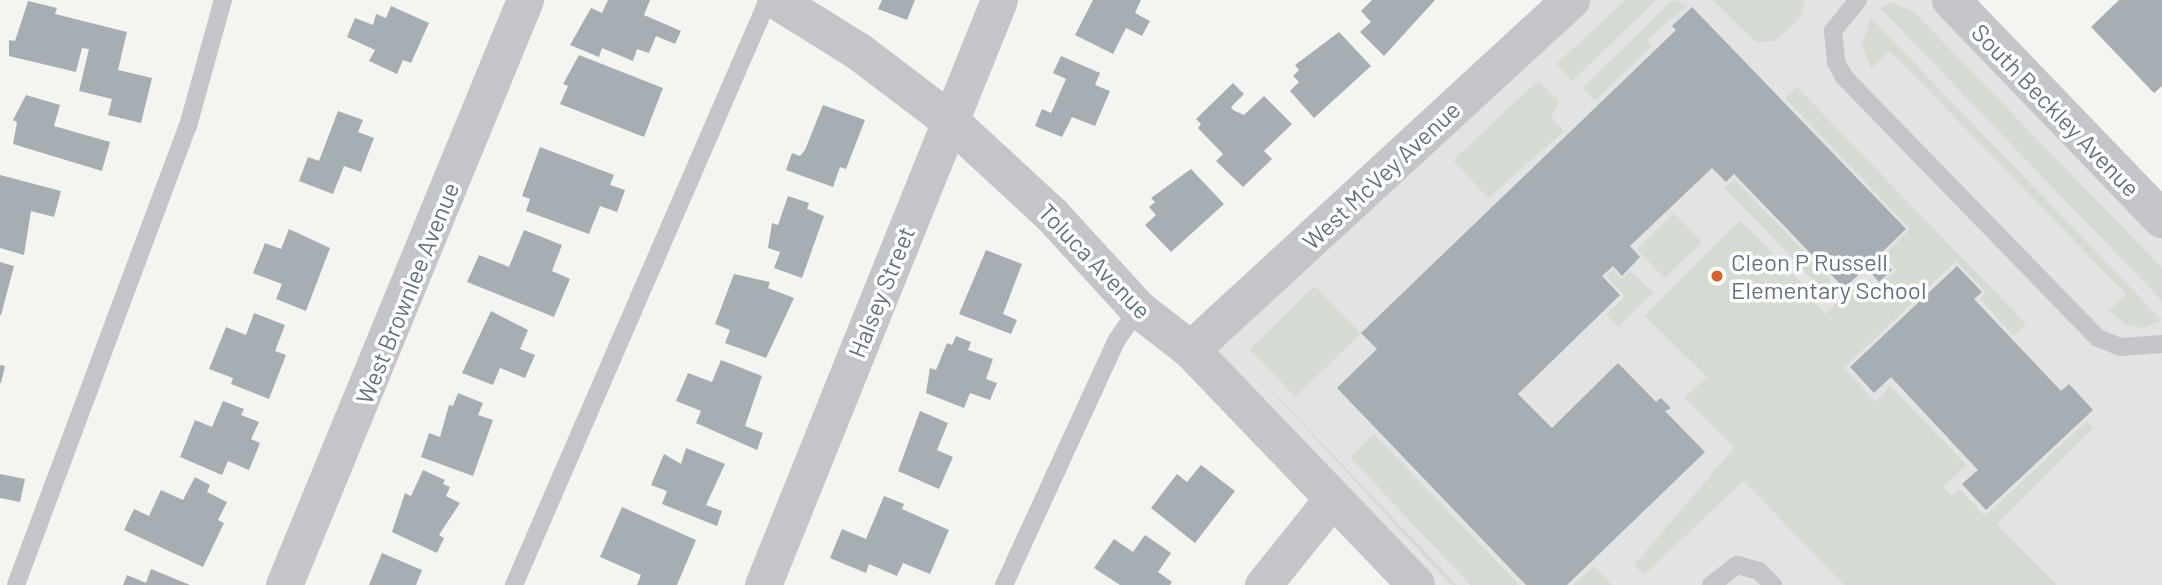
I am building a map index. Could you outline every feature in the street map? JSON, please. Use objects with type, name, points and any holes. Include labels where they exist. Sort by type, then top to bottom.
[{"type":"street","name":"West Brownlee Avenue","points":[[284,585],[525,0]]},
{"type":"street","name":"Toluca Avenue","points":[[776,0],[858,51],[949,120],[1052,215],[1138,309],[1191,350],[1416,585]]},
{"type":"street","name":"Halsey Street","points":[[763,585],[999,0]]},
{"type":"street","name":"West McVey Avenue","points":[[1191,350],[1571,0]]},
{"type":"street","name":"South Beckley Avenue","points":[[1951,0],[2162,219]]},
{"type":"street","points":[[1263,585],[1333,498]]},
{"type":"lane","points":[[16,585],[188,126],[223,0]]},
{"type":"lane","points":[[514,585],[768,0]]},
{"type":"lane","points":[[1858,0],[1833,31],[1836,62],[1844,77],[2098,338],[2120,347],[2162,344]]},
{"type":"lane","points":[[1004,585],[1116,341],[1138,309]]},
{"type":"lane","points":[[1712,585],[1737,565],[1759,571],[1773,585]]},
{"type":"shaded area","name":"Cleon P Russell Elementary School","points":[[1571,0],[1949,0],[2162,222],[2162,585],[1415,585],[1191,350]]},
{"type":"shaded area","points":[[1626,0],[1656,0],[1572,81],[1556,64]]},
{"type":"shaded area","points":[[1673,0],[1688,5],[1647,40],[1652,46],[1595,101],[1582,88]]},
{"type":"shaded area","points":[[1713,0],[1805,0],[1799,20],[1775,41],[1756,42]]},
{"type":"shaded area","points":[[1892,2],[1914,12],[2162,268],[2162,301],[1880,8]]},
{"type":"shaded area","points":[[1871,18],[2162,320],[2144,328],[2127,325],[2108,311],[2126,294],[1890,51],[1871,68],[1862,45]]},
{"type":"shaded area","points":[[1539,80],[1559,101],[1551,117],[1564,131],[1488,198],[1453,160]]},
{"type":"shaded area","points":[[1797,87],[2026,324],[2014,336],[1980,299],[1986,293],[1956,261],[1844,368],[1876,402],[1890,386],[1966,465],[1943,487],[1952,496],[1960,490],[1985,516],[2087,421],[2093,428],[1997,524],[2057,585],[1844,585],[1743,481],[1644,575],[1634,565],[1734,448],[1684,398],[1707,377],[1645,316],[1740,221],[1815,296],[1812,300],[1825,314],[1855,286],[1864,294],[1897,270],[1884,255],[1910,229],[1785,98]]},
{"type":"shaded area","points":[[1734,179],[1831,280],[1822,289],[1725,188]]},
{"type":"shaded area","points":[[1674,213],[1702,242],[1664,278],[1637,249]]},
{"type":"shaded area","points":[[1613,270],[1622,279],[1630,271],[1653,293],[1619,327],[1606,315],[1625,296],[1606,276]]},
{"type":"shaded area","points":[[1315,286],[1361,333],[1295,397],[1250,349]]},
{"type":"shaded area","points":[[1240,357],[1457,585],[1451,585]]},
{"type":"shaded area","points":[[1374,434],[1519,585],[1470,585],[1350,457]]},
{"type":"shaded area","points":[[1594,566],[1612,585],[1573,585]]},
{"type":"building","points":[[608,0],[650,0],[644,15],[681,31],[675,44],[656,36],[649,53],[637,49],[633,61],[602,48],[599,57],[570,45],[591,8],[602,13]]},
{"type":"building","points":[[882,0],[915,0],[907,20],[878,9]]},
{"type":"building","points":[[1093,0],[1141,0],[1135,13],[1150,21],[1142,36],[1126,28],[1113,54],[1075,35]]},
{"type":"building","points":[[1372,0],[1435,0],[1384,56],[1360,32],[1371,22],[1361,11]]},
{"type":"building","points":[[2119,0],[2162,0],[2162,86],[2154,93],[2091,27]]},
{"type":"building","points":[[28,1],[57,8],[55,14],[127,32],[118,70],[152,78],[141,123],[108,115],[112,99],[79,91],[89,49],[82,48],[76,72],[9,56],[9,40],[15,41]]},
{"type":"building","points":[[391,6],[429,23],[411,63],[403,60],[397,74],[369,61],[375,50],[347,37],[355,18],[373,25],[376,14],[386,18]]},
{"type":"building","points":[[1692,7],[1906,229],[1878,256],[1892,270],[1879,282],[1866,268],[1844,288],[1734,174],[1726,182],[1712,168],[1630,246],[1640,257],[1622,276],[1613,266],[1602,276],[1620,295],[1518,394],[1552,428],[1618,363],[1656,402],[1661,398],[1671,408],[1665,411],[1705,452],[1567,585],[1526,585],[1337,388],[1377,349],[1361,333],[1676,30],[1672,26]]},
{"type":"building","points":[[1339,32],[1371,66],[1314,118],[1290,91],[1299,82],[1293,76],[1299,70],[1295,65]]},
{"type":"building","points":[[579,55],[663,88],[644,137],[560,104],[568,86],[563,84]]},
{"type":"building","points":[[1061,56],[1100,73],[1095,85],[1110,91],[1095,126],[1072,117],[1062,137],[1035,126],[1042,109],[1051,113],[1066,79],[1053,73]]},
{"type":"building","points":[[1233,83],[1244,94],[1231,107],[1233,110],[1244,115],[1264,96],[1292,124],[1264,151],[1272,159],[1243,187],[1216,161],[1223,154],[1198,128],[1201,124],[1196,119]]},
{"type":"building","points":[[26,95],[60,105],[54,126],[110,142],[102,171],[13,144],[17,122],[13,120]]},
{"type":"building","points":[[823,105],[865,120],[846,169],[840,167],[833,187],[786,170],[792,153],[800,156],[805,150]]},
{"type":"building","points":[[338,111],[363,120],[358,132],[374,138],[361,172],[344,166],[333,194],[299,181],[308,157],[319,161]]},
{"type":"building","points":[[540,147],[614,175],[610,185],[625,190],[617,212],[600,206],[589,234],[526,211],[530,199],[522,196]]},
{"type":"building","points":[[1191,169],[1224,204],[1171,252],[1145,225],[1156,215],[1149,207],[1155,202],[1151,198]]},
{"type":"building","points":[[0,175],[61,191],[54,217],[31,211],[24,255],[0,248]]},
{"type":"building","points":[[788,196],[809,203],[807,209],[824,216],[802,278],[774,268],[780,252],[768,248],[772,223],[778,225]]},
{"type":"building","points":[[289,229],[330,248],[306,311],[276,299],[282,284],[253,273],[265,243],[281,249]]},
{"type":"building","points":[[524,230],[562,245],[552,271],[570,279],[554,317],[467,282],[479,255],[509,267]]},
{"type":"building","points":[[986,250],[1022,264],[1003,314],[1017,320],[1011,334],[959,314]]},
{"type":"building","points":[[0,262],[14,266],[1,315],[0,315]]},
{"type":"building","points":[[1957,266],[1982,292],[1974,299],[2061,391],[2069,384],[2093,410],[1986,510],[1962,484],[1978,470],[1891,377],[1874,393],[1850,367]]},
{"type":"building","points":[[734,274],[770,282],[768,288],[794,298],[766,358],[725,343],[730,330],[715,324]]},
{"type":"building","points":[[491,311],[528,330],[520,349],[535,355],[525,378],[500,368],[493,385],[462,373]]},
{"type":"building","points":[[254,313],[285,325],[275,351],[286,355],[269,399],[231,384],[233,378],[209,369],[226,327],[246,335]]},
{"type":"building","points":[[956,336],[971,342],[968,350],[993,359],[986,379],[997,383],[990,400],[970,393],[964,408],[926,393],[930,368],[936,370],[947,343],[952,345]]},
{"type":"building","points":[[721,360],[762,376],[745,426],[763,433],[757,450],[696,423],[701,411],[676,401],[688,373],[712,382]]},
{"type":"building","points":[[0,365],[5,366],[1,383],[0,383]]},
{"type":"building","points":[[458,393],[483,403],[478,415],[493,420],[473,476],[421,457],[429,433],[440,437],[449,405],[453,406]]},
{"type":"building","points":[[223,401],[244,409],[241,415],[259,422],[251,439],[260,443],[249,470],[228,461],[222,475],[180,457],[195,420],[212,427]]},
{"type":"building","points":[[920,411],[948,423],[937,450],[953,457],[939,489],[898,471]]},
{"type":"building","points":[[686,448],[725,464],[706,505],[722,511],[717,526],[662,504],[667,491],[651,485],[664,454],[681,464]]},
{"type":"building","points":[[1201,465],[1235,491],[1195,543],[1151,508],[1177,474],[1187,482]]},
{"type":"building","points":[[423,470],[445,480],[443,484],[450,487],[446,496],[460,503],[439,535],[444,538],[437,553],[392,532],[405,493],[411,496]]},
{"type":"building","points":[[0,474],[25,479],[20,502],[0,498]]},
{"type":"building","points":[[195,477],[210,485],[207,492],[227,502],[218,520],[224,523],[203,567],[124,530],[134,509],[149,516],[161,490],[183,500]]},
{"type":"building","points":[[884,496],[904,504],[902,509],[949,530],[930,574],[903,563],[897,576],[869,564],[866,573],[830,558],[842,529],[866,539]]},
{"type":"building","points":[[622,507],[696,540],[677,585],[637,585],[641,575],[600,557]]},
{"type":"building","points":[[1145,535],[1171,553],[1158,572],[1172,582],[1170,585],[1120,585],[1094,568],[1114,539],[1133,552]]},
{"type":"building","points":[[382,553],[422,570],[416,585],[369,585]]},
{"type":"building","points":[[151,569],[190,585],[123,585],[127,575],[146,583]]},
{"type":"place","name":"Cleon P Russell Elementary School","points":[[1717,276]]}]
